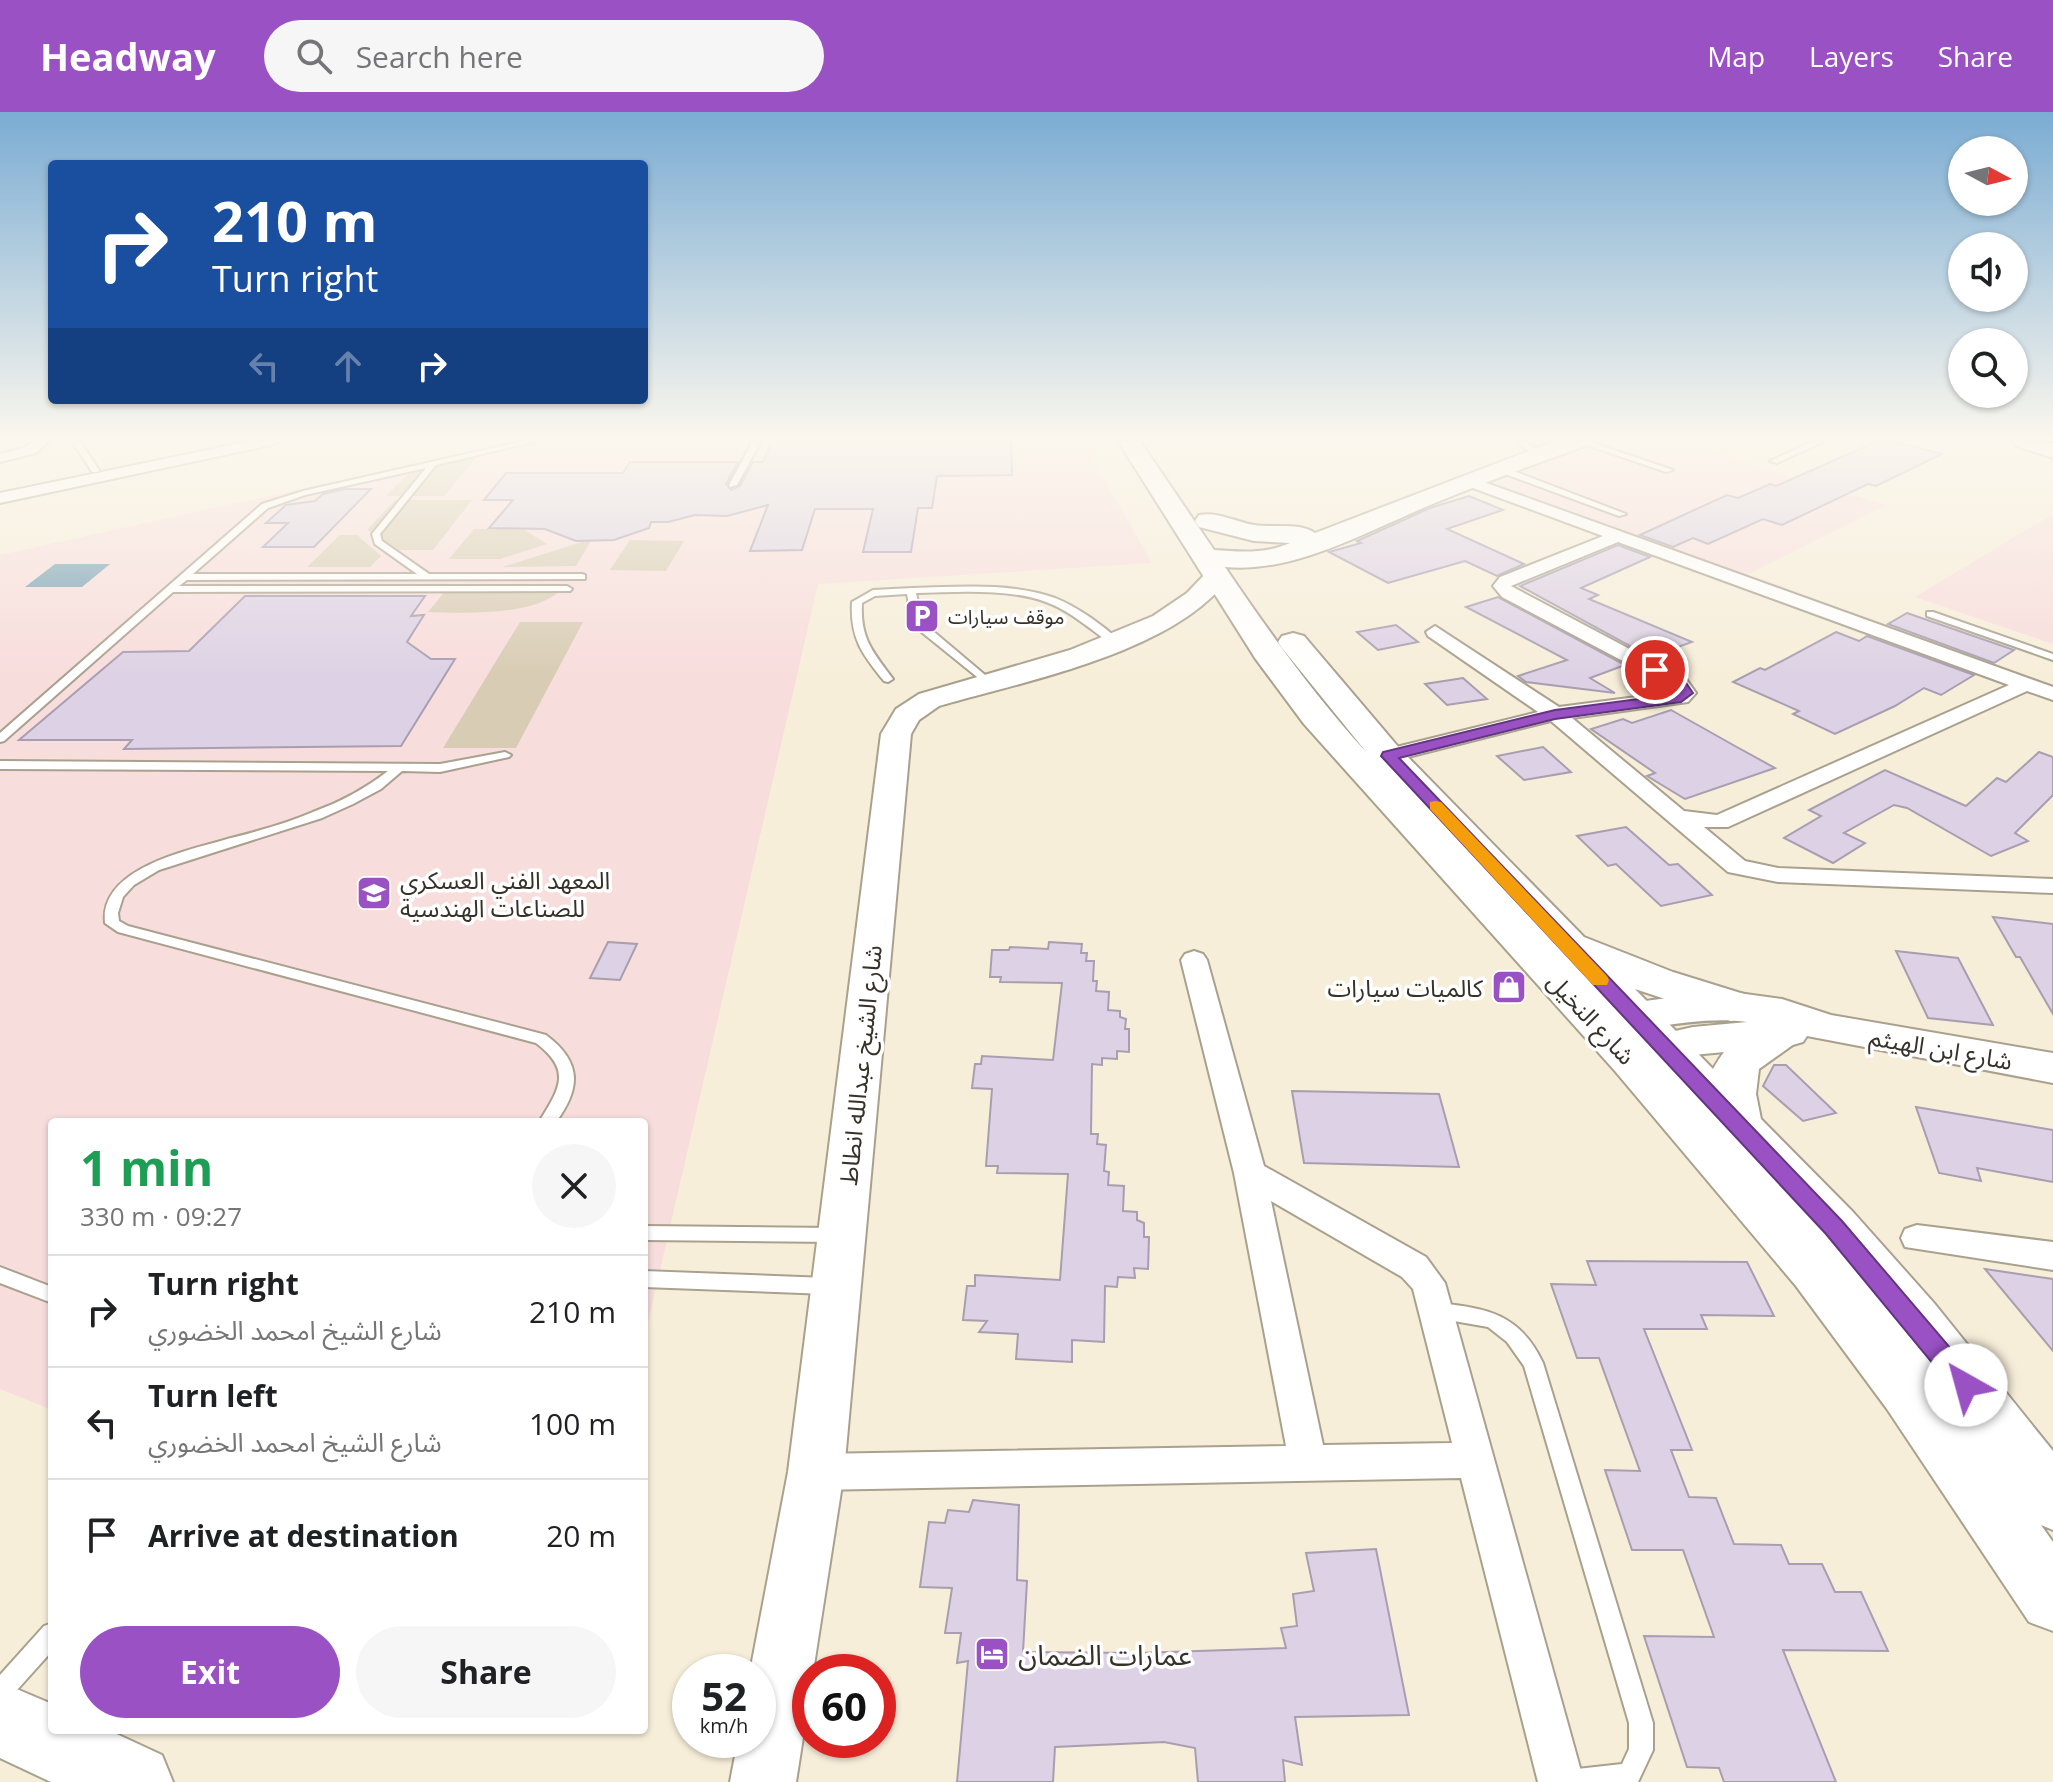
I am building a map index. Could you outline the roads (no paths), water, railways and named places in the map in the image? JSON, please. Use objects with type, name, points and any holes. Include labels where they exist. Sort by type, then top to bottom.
[{"type":"highway","points":[[0,1719],[135,1782]]},
{"type":"main road","name":"شارع النخيل","points":[[1190,519],[1216,553],[1258,596],[1388,756],[1562,940],[1630,1036],[1765,1210],[1873,1342],[2053,1598]]},
{"type":"main road","name":"شارع النخيل","points":[[1197,519],[1271,658],[1316,717],[1630,1036],[1739,1125],[1834,1227],[1914,1320],[2053,1500]]},
{"type":"main road","name":"شارع الشيخ عبدالله انطاط","points":[[1216,553],[1258,561],[1280,557],[1370,519]]},
{"type":"main road","name":"شارع الشيخ عبدالله انطاط","points":[[1216,553],[1251,550],[1355,525]]},
{"type":"main road","points":[[1216,553],[1254,533],[1310,536]]},
{"type":"main road","name":"شارع الشيخ عبدالله انطاط","points":[[763,1782],[816,1472],[896,734],[907,715],[929,700],[1117,643],[1181,611],[1216,553]]},
{"type":"main road","points":[[1258,596],[1256,581],[1259,574],[1280,557]]},
{"type":"main road","points":[[1562,940],[1624,969],[1731,1006],[1782,1013],[1828,1028]]},
{"type":"main road","points":[[1630,1036],[1731,1006]]},
{"type":"main road","points":[[1630,1036],[1778,1033],[1828,1028]]},
{"type":"main road","name":"شارع ابن الهيثم","points":[[1828,1028],[2053,1068]]},
{"type":"main road","points":[[1739,1125],[1731,1094],[1735,1068],[1745,1053],[1759,1041],[1778,1033]]},
{"type":"street","points":[[1567,519],[2053,694]]},
{"type":"street","points":[[1388,756],[1555,714],[1681,698],[1686,693],[1679,683],[1508,593],[1502,586],[1506,581],[1615,537]]},
{"type":"street","points":[[1435,632],[1555,714],[1737,867],[1758,872],[2053,886]]},
{"type":"street","points":[[1675,817],[1720,822],[2027,684]]},
{"type":"street","points":[[1194,960],[1250,1173],[1308,1463]]},
{"type":"street","points":[[1250,1173],[1414,1267],[1428,1283],[1438,1311],[1561,1782]]},
{"type":"street","points":[[1917,1238],[2053,1256]]},
{"type":"street","points":[[816,1472],[1477,1460]]},
{"type":"lane","points":[[0,739],[250,519]]},
{"type":"lane","points":[[388,519],[376,534],[378,542],[428,577]]},
{"type":"lane","points":[[184,577],[582,577]]},
{"type":"lane","points":[[170,589],[567,589]]},
{"type":"lane","points":[[911,592],[916,616],[923,628],[987,682]]},
{"type":"lane","points":[[888,679],[860,645],[857,602],[873,593],[1010,592],[1035,595],[1056,603],[1117,643]]},
{"type":"lane","points":[[1930,614],[2053,657]]},
{"type":"lane","points":[[0,765],[399,768],[462,766],[505,755]]},
{"type":"lane","points":[[399,768],[375,788],[340,806],[154,867],[123,889],[113,901],[110,912],[112,923],[123,929],[541,1039],[561,1055],[568,1078],[562,1100],[550,1118]]},
{"type":"lane","points":[[648,1233],[842,1235]]},
{"type":"lane","points":[[0,1275],[48,1293]]},
{"type":"lane","points":[[648,1279],[836,1286]]},
{"type":"lane","points":[[1438,1311],[1486,1315],[1515,1333],[1533,1363],[1641,1723],[1641,1750],[1629,1775],[1568,1782]]},
{"type":"lane","points":[[0,1692],[48,1638]]},
{"type":"water","points":[[55,564],[110,564],[82,587],[25,587]]},
{"type":"place","name":"موقف سيارات","points":[[922,616]]},
{"type":"place","name":"المعهد الفني العسكري للصناعات الهندسية","points":[[374,893]]},
{"type":"place","name":"كالميات سيارات","points":[[1509,987]]},
{"type":"place","name":"عمارات الضمان","points":[[992,1654]]}]
